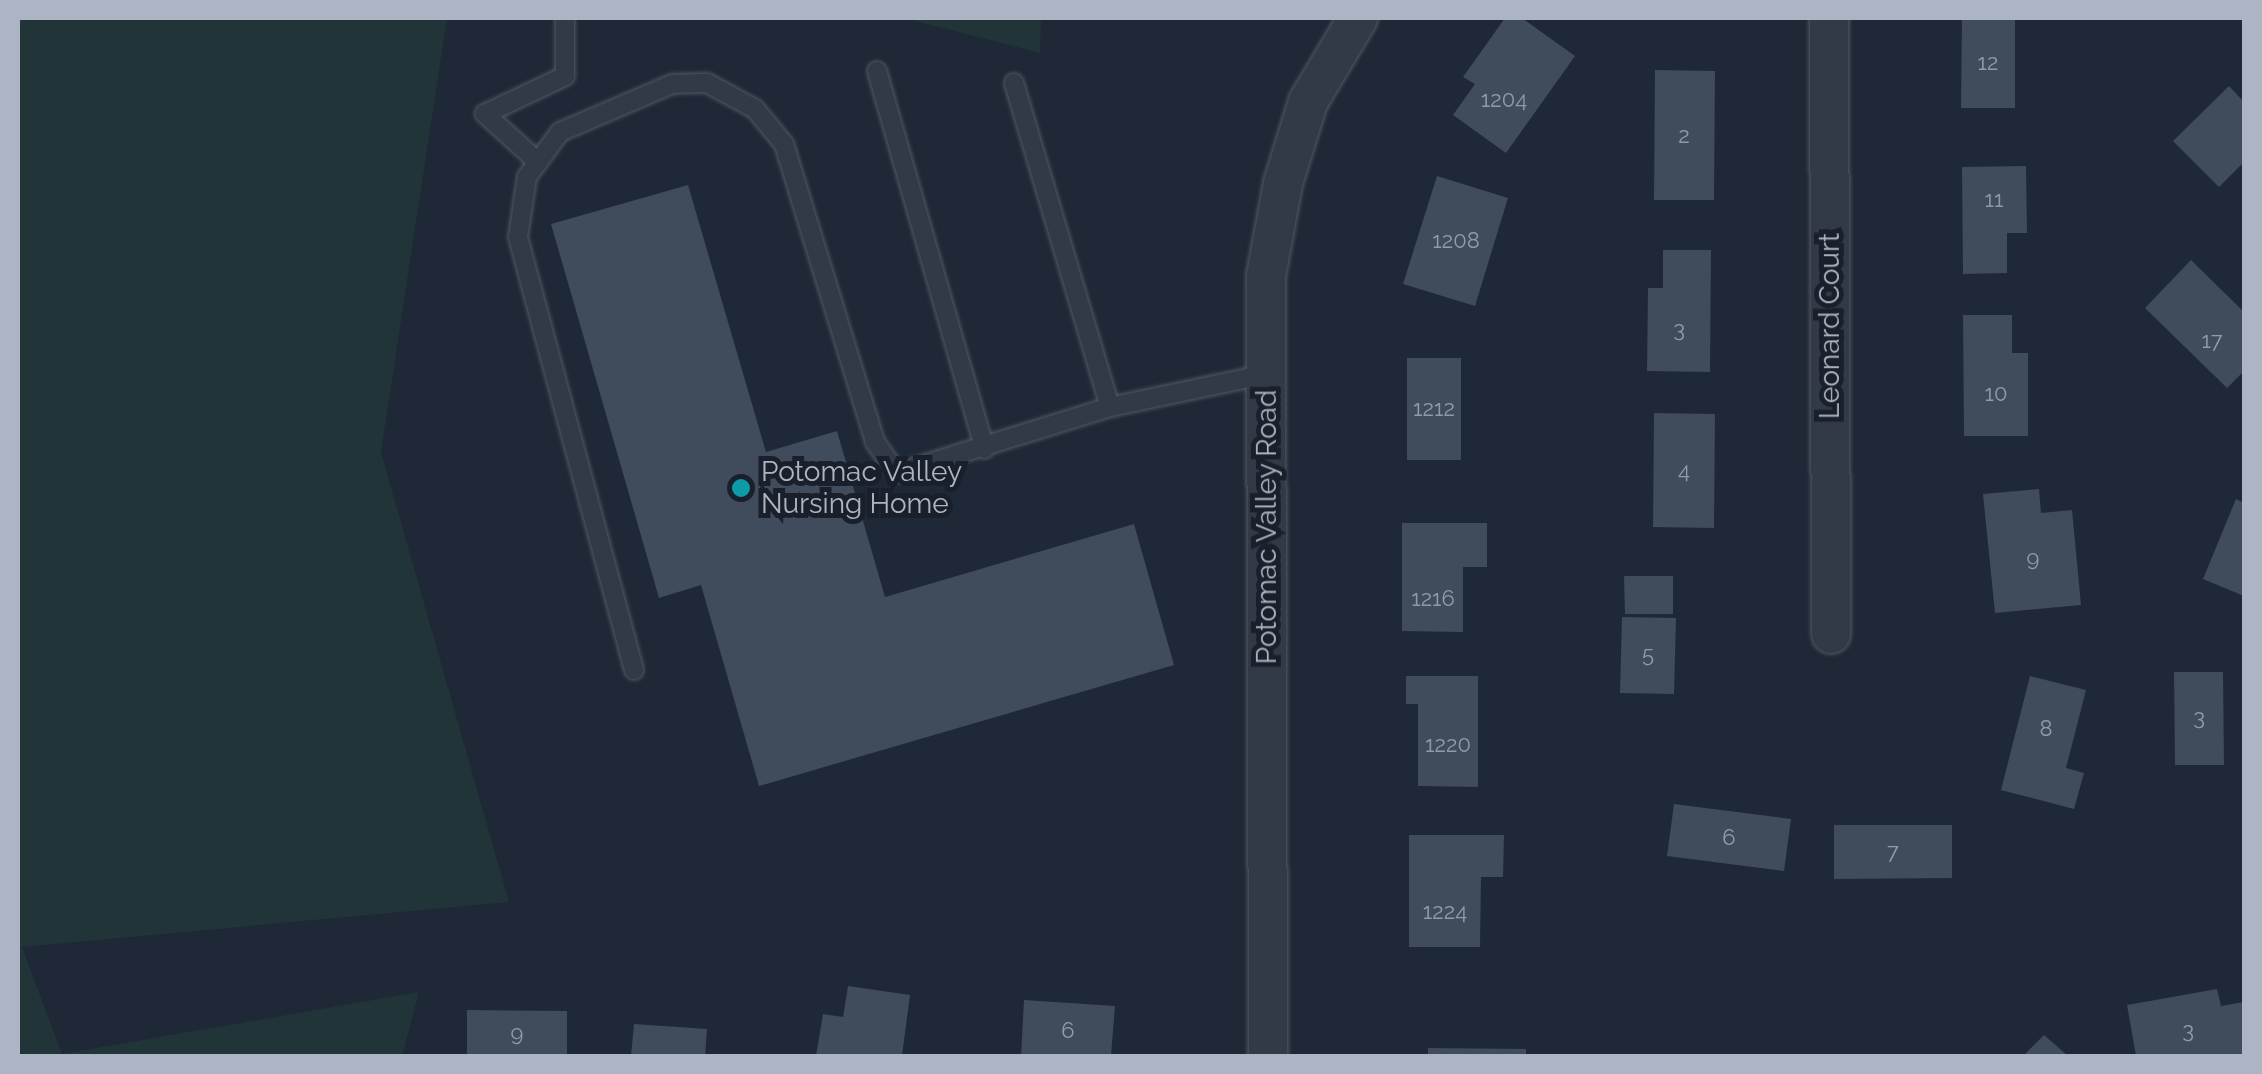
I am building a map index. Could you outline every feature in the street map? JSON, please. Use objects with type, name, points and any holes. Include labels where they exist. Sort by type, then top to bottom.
[{"type":"street","name":"Potomac Valley Road","points":[[1268,1056],[1266,276],[1283,182],[1308,102],[1358,18]]},
{"type":"street","name":"Leonard Court","points":[[1828,18],[1830,634]]},
{"type":"lane","points":[[538,162],[485,114],[565,76],[565,18]]},
{"type":"lane","points":[[877,71],[985,450]]},
{"type":"lane","points":[[634,670],[518,237],[527,178],[560,132],[672,84],[707,83],[755,109],[784,144],[875,442],[897,473],[985,450],[1110,407],[1266,374]]},
{"type":"lane","points":[[1014,83],[1110,407]]},
{"type":"green space","points":[[18,18],[447,18],[381,452],[509,902],[22,947],[62,1054],[419,992],[402,1056],[18,1056]]},
{"type":"green space","points":[[904,18],[1041,18],[1040,53]]},
{"type":"building","points":[[1505,18],[1522,18],[1575,56],[1506,153],[1453,115],[1475,84],[1463,77]]},
{"type":"building","points":[[1962,18],[2015,18],[2015,108],[1961,108]]},
{"type":"building","points":[[1655,70],[1715,71],[1714,200],[1654,200]]},
{"type":"building","points":[[2229,86],[2244,102],[2244,162],[2219,187],[2173,141]]},
{"type":"building","points":[[2026,166],[2027,233],[2007,233],[2007,273],[1963,274],[1962,167]]},
{"type":"building","points":[[1437,176],[1508,198],[1475,306],[1403,284]]},
{"type":"building","name":"Potomac Valley Nursing Home","points":[[688,185],[766,452],[837,431],[885,597],[1134,524],[1174,665],[759,786],[701,585],[659,598],[551,224]]},
{"type":"building","points":[[1663,250],[1711,250],[1710,372],[1647,371],[1648,288],[1663,288]]},
{"type":"building","points":[[2191,260],[2244,312],[2244,371],[2227,388],[2145,308]]},
{"type":"building","points":[[1963,315],[2012,315],[2012,353],[2028,353],[2028,436],[1964,436]]},
{"type":"building","points":[[1407,358],[1461,358],[1461,460],[1407,460]]},
{"type":"building","points":[[1654,413],[1715,414],[1714,528],[1653,527]]},
{"type":"building","points":[[2039,489],[2041,513],[2072,510],[2081,605],[1995,613],[1983,494]]},
{"type":"building","points":[[2236,499],[2244,503],[2244,596],[2203,579]]},
{"type":"building","points":[[1402,523],[1487,523],[1487,567],[1463,567],[1463,632],[1402,631]]},
{"type":"building","points":[[1624,576],[1673,576],[1673,614],[1625,614]]},
{"type":"building","points":[[1622,617],[1676,618],[1674,694],[1620,693]]},
{"type":"building","points":[[2174,672],[2223,672],[2224,765],[2175,765]]},
{"type":"building","points":[[1406,676],[1478,676],[1478,787],[1418,786],[1418,704],[1406,704]]},
{"type":"building","points":[[2030,676],[2086,690],[2066,768],[2084,773],[2074,809],[2001,790]]},
{"type":"building","points":[[1674,804],[1791,819],[1784,871],[1667,856]]},
{"type":"building","points":[[1834,825],[1952,825],[1952,878],[1834,879]]},
{"type":"building","points":[[1409,835],[1504,835],[1503,877],[1481,877],[1480,947],[1409,947]]},
{"type":"building","points":[[848,986],[910,995],[902,1056],[816,1056],[823,1014],[843,1017]]},
{"type":"building","points":[[2217,989],[2221,1006],[2244,1002],[2244,1056],[2136,1056],[2127,1005]]},
{"type":"building","points":[[1024,1000],[1115,1006],[1111,1056],[1021,1056]]},
{"type":"building","points":[[467,1010],[567,1011],[567,1056],[467,1056]]},
{"type":"building","points":[[634,1024],[707,1029],[705,1056],[631,1056]]},
{"type":"building","points":[[2044,1035],[2068,1056],[2023,1056]]},
{"type":"building","points":[[1428,1048],[1526,1049],[1526,1056],[1428,1056]]},
{"type":"place","name":"Potomac Valley Nursing Home","points":[[741,488]]}]
